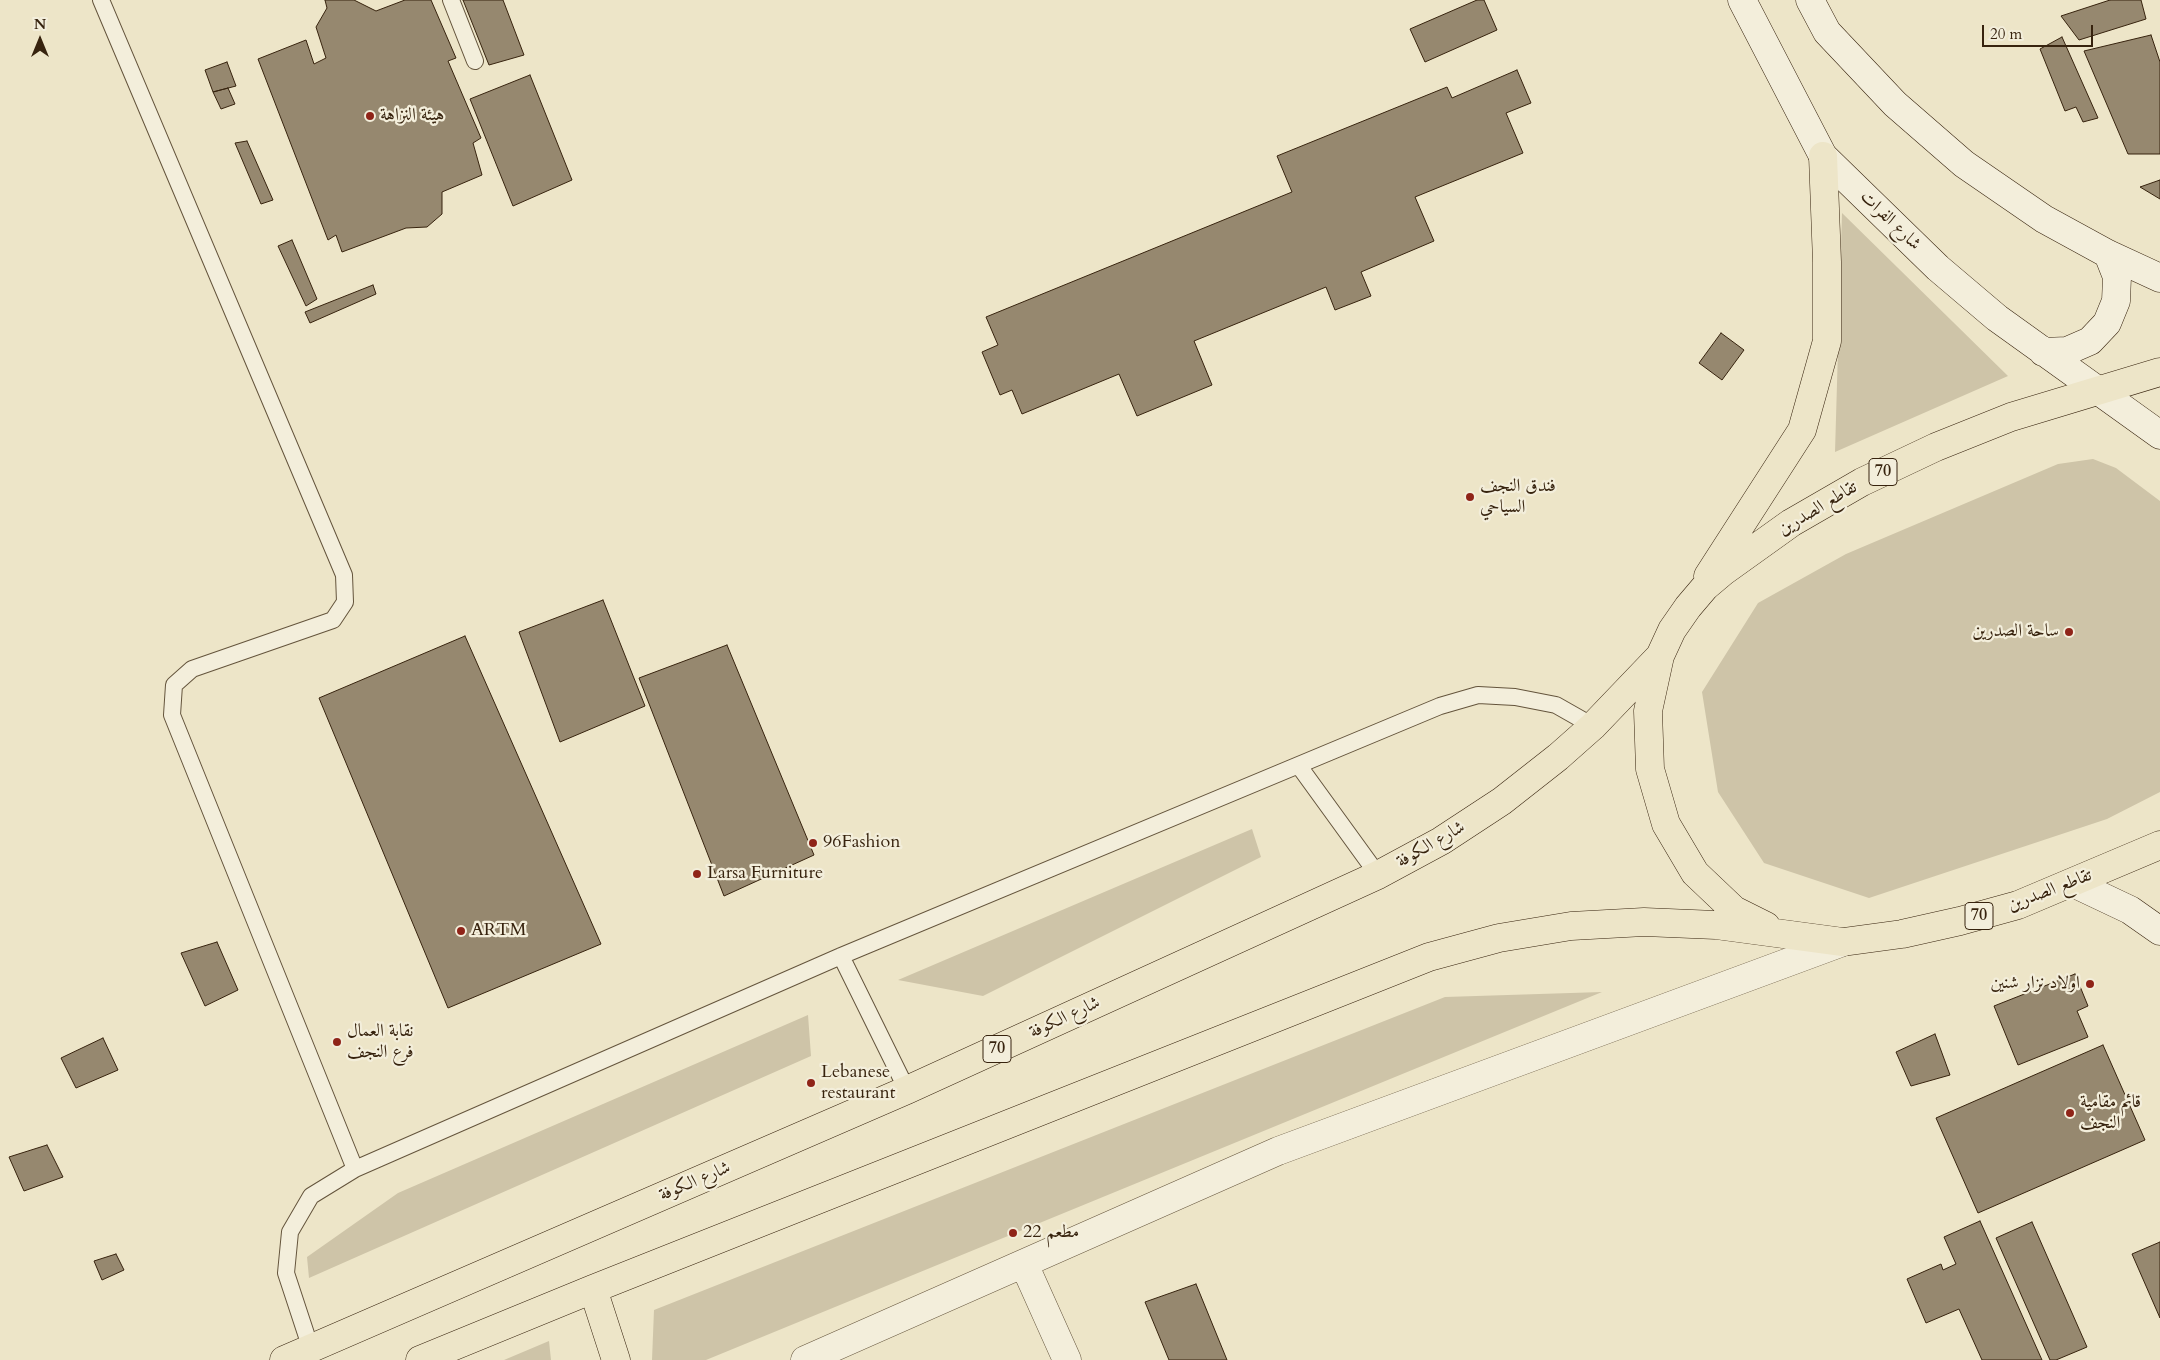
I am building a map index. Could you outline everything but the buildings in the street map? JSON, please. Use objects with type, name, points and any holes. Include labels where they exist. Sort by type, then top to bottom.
[{"type":"highway","points":[[1688,606],[1802,430],[1827,341],[1828,262],[1823,156]]},
{"type":"highway","name":"تقاطع الصدرين","points":[[1660,656],[1672,630],[1688,606],[1724,571],[1791,523],[1862,482],[1936,447],[2012,417],[2160,372]]},
{"type":"highway","points":[[1660,656],[1648,711],[1650,769],[1666,824],[1695,873],[1734,910],[1788,936]]},
{"type":"highway","name":"شارع الكوفة","points":[[284,1360],[907,1090],[1378,875],[1441,841],[1502,802],[1558,757],[1592,726],[1660,656]]},
{"type":"highway","name":"تقاطع الصدرين","points":[[1788,936],[1843,942],[1902,934],[1960,921],[2018,904],[2074,883],[2160,845]]},
{"type":"highway","name":"70","points":[[420,1360],[593,1289],[1429,957],[1500,938],[1571,926],[1644,922],[1716,926],[1788,936]]},
{"type":"highway","points":[[593,1289],[616,1360]]},
{"type":"main road","name":"شارع الفرات","points":[[1742,0],[1823,156],[1938,268],[1997,318],[2160,435]]},
{"type":"main road","points":[[1810,0],[1828,32],[1895,104],[1964,164],[2044,219],[2108,254],[2160,278]]},
{"type":"main road","points":[[2043,352],[2067,351],[2090,341],[2107,323],[2116,301],[2117,276],[2108,254]]},
{"type":"main road","points":[[2074,883],[2130,910],[2160,931]]},
{"type":"main road","points":[[805,1360],[1278,1151],[1843,942]]},
{"type":"main road","points":[[1024,1264],[1067,1360]]},
{"type":"lane","points":[[101,0],[344,575],[345,602],[333,620],[192,670],[174,685],[172,715],[355,1168]]},
{"type":"lane","points":[[451,0],[475,61]]},
{"type":"lane","points":[[310,1349],[286,1273],[290,1232],[310,1196],[355,1168],[841,956],[1440,706],[1478,695],[1515,697],[1556,705],[1592,726]]},
{"type":"lane","points":[[1299,766],[1378,875]]},
{"type":"lane","points":[[841,956],[907,1090]]},
{"type":"shaded area","points":[[1842,213],[2008,376],[1835,452]]},
{"type":"shaded area","points":[[2093,459],[2116,468],[2160,501],[2160,792],[2107,819],[1869,898],[1764,863],[1718,792],[1702,692],[1758,603],[1846,554],[2058,464]]},
{"type":"shaded area","points":[[1252,829],[1261,857],[983,996],[898,980]]},
{"type":"shaded area","points":[[1602,992],[706,1360],[652,1360],[654,1310],[1445,997]]},
{"type":"shaded area","points":[[808,1015],[811,1056],[309,1278],[307,1257],[398,1193]]},
{"type":"shaded area","points":[[549,1341],[551,1360],[504,1360]]},
{"type":"place","name":"هيئة النزاهة","points":[[370,116]]},
{"type":"place","name":"فندق النجف السياحي","points":[[1470,497]]},
{"type":"place","name":"ساحة الصدرين","points":[[2069,632]]},
{"type":"place","name":"96Fashion","points":[[813,843]]},
{"type":"place","name":"Larsa Furniture","points":[[697,874]]},
{"type":"place","name":"ARTM","points":[[461,931]]},
{"type":"place","name":"اولاد نزار شنين","points":[[2090,984]]},
{"type":"place","name":"نقابة العمال فرع النجف","points":[[337,1042]]},
{"type":"place","name":"Lebanese restaurant","points":[[811,1083]]},
{"type":"place","name":"قائم مقامية النجف","points":[[2070,1113]]},
{"type":"place","name":"مطعم 22","points":[[1013,1233]]}]
